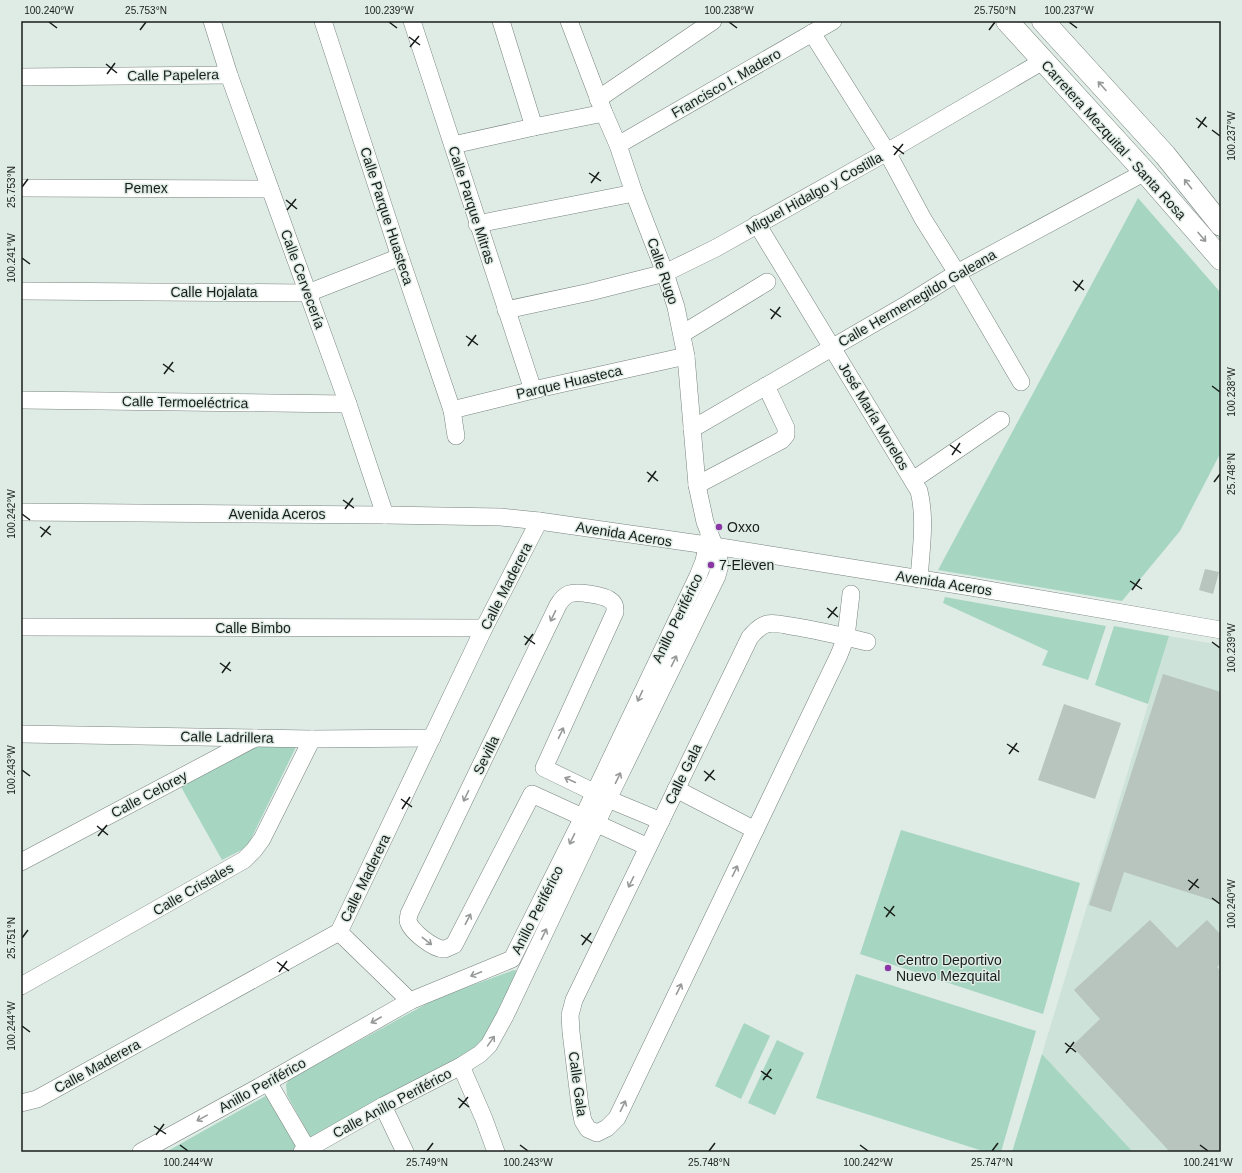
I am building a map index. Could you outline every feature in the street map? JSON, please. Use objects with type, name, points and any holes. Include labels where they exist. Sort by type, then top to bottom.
[{"type":"main road","name":"Carretera Mezquital - Santa Rosa","points":[[1007,21],[1145,172],[1221,259]]},
{"type":"main road","name":"Carretera Mezquital - Santa Rosa","points":[[1043,21],[1165,155],[1221,225]]},
{"type":"street","name":"Calle Cervecería","points":[[212,21],[270,189],[348,404],[385,515]]},
{"type":"street","name":"Calle Parque Huasteca","points":[[323,21],[452,410],[456,436]]},
{"type":"street","name":"Calle Parque Mitras","points":[[412,21],[453,145],[477,224],[533,390]]},
{"type":"street","points":[[501,21],[534,126]]},
{"type":"street","name":"Calle Rugo","points":[[569,21],[601,106],[618,145],[634,193],[665,273],[682,334],[686,356],[697,485],[710,542]]},
{"type":"street","points":[[453,145],[534,126],[601,106],[713,21]]},
{"type":"street","name":"Francisco I. Madero","points":[[618,145],[833,21]]},
{"type":"street","points":[[812,33],[887,152],[923,219],[958,273],[1021,382]]},
{"type":"street","name":"Miguel Hidalgo y Costilla","points":[[506,310],[590,292],[665,273],[716,248],[887,152],[1043,61]]},
{"type":"street","name":"Calle Papelera","points":[[21,77],[230,75]]},
{"type":"street","name":"Calle Hermenegildo Galeana","points":[[692,429],[958,273],[1145,172]]},
{"type":"street","name":"Pemex","points":[[21,188],[270,189]]},
{"type":"street","points":[[477,224],[634,193]]},
{"type":"street","name":"José María Morelos","points":[[757,224],[919,491],[923,516],[919,579]]},
{"type":"street","name":"Calle Hojalata","points":[[21,291],[308,293],[400,257]]},
{"type":"street","points":[[682,334],[768,282]]},
{"type":"street","name":"Parque Huasteca","points":[[452,410],[533,390],[686,356]]},
{"type":"street","points":[[697,485],[782,440],[786,435],[786,428],[766,386]]},
{"type":"street","name":"Calle Termoeléctrica","points":[[21,400],[348,404]]},
{"type":"street","points":[[913,480],[1001,420]]},
{"type":"street","name":"Avenida Aceros","points":[[21,512],[501,517],[710,542],[1221,630]]},
{"type":"street","name":"Calle Maderera","points":[[21,1103],[36,1099],[339,932],[484,628],[539,521]]},
{"type":"street","name":"Anillo Periférico","points":[[141,1152],[410,1001],[512,959],[589,821],[682,627],[710,542]]},
{"type":"street","name":"Sevilla","points":[[589,821],[532,794],[454,945],[445,949],[436,948],[411,927],[408,920],[409,914],[558,604],[564,596],[570,593],[579,592],[605,597],[611,600],[615,606],[615,612],[544,768],[602,795]]},
{"type":"street","name":"Calle Gala","points":[[851,594],[846,636],[839,655],[617,1118],[607,1128],[597,1133],[588,1129],[583,1121],[580,1106],[570,1015],[576,994],[750,637],[759,628],[767,624],[776,623],[846,636],[867,642]]},
{"type":"street","name":"Calle Bimbo","points":[[21,627],[484,628]]},
{"type":"street","points":[[21,743],[29,735]]},
{"type":"street","name":"Calle Ladrillera","points":[[29,735],[257,737],[312,739],[432,738]]},
{"type":"street","name":"Calle Celorey","points":[[21,862],[257,737]]},
{"type":"street","name":"Calle Cristales","points":[[21,986],[244,860],[262,840],[312,739]]},
{"type":"street","points":[[676,789],[756,830]]},
{"type":"street","points":[[602,795],[661,821]]},
{"type":"street","points":[[589,821],[648,847]]},
{"type":"street","name":"Anillo Periférico","points":[[461,1066],[480,1054],[489,1045],[505,1016],[527,969],[589,821]]},
{"type":"street","points":[[339,932],[410,1001]]},
{"type":"street","points":[[512,959],[527,969]]},
{"type":"street","points":[[461,1066],[496,1152]]},
{"type":"street","name":"Calle Anillo Periférico","points":[[306,1151],[383,1106],[461,1066]]},
{"type":"street","points":[[268,1082],[306,1151]]},
{"type":"street","points":[[383,1106],[405,1152]]},
{"type":"shaded area","points":[[1169,636],[1221,645],[1221,1152],[1133,1152],[1042,1054]]},
{"type":"green space","points":[[1138,198],[1221,293],[1221,452],[1180,531],[1122,601],[938,570]]},
{"type":"green space","points":[[945,597],[1106,626],[1088,680],[1042,665],[1048,651],[943,603]]},
{"type":"green space","points":[[1114,626],[1169,636],[1148,704],[1095,685]]},
{"type":"green space","points":[[254,744],[296,747],[247,847],[222,860],[180,785]]},
{"type":"green space","points":[[901,830],[1080,883],[1043,1014],[860,954]]},
{"type":"green space","points":[[514,970],[517,971],[480,1050],[314,1139],[310,1137],[287,1095],[286,1084],[290,1079],[437,998]]},
{"type":"green space","points":[[856,974],[1036,1031],[1001,1152],[986,1152],[816,1098]]},
{"type":"green space","points":[[744,1023],[770,1036],[741,1099],[715,1086]]},
{"type":"green space","points":[[777,1040],[804,1053],[775,1115],[748,1103]]},
{"type":"green space","points":[[1042,1054],[1133,1152],[1012,1152]]},
{"type":"green space","points":[[269,1094],[300,1150],[297,1152],[166,1152]]},
{"type":"building","points":[[1205,569],[1219,572],[1213,594],[1199,590]]},
{"type":"building","points":[[1163,674],[1221,692],[1221,903],[1124,872],[1111,912],[1089,905]]},
{"type":"building","points":[[1064,704],[1121,723],[1095,799],[1038,780]]},
{"type":"building","points":[[1150,920],[1177,948],[1207,920],[1221,935],[1221,963],[1217,967],[1221,972],[1221,1152],[1170,1152],[1072,1046],[1100,1019],[1074,990]]},
{"type":"place","name":"Oxxo","points":[[719,527]]},
{"type":"place","name":"7-Eleven","points":[[711,565]]},
{"type":"place","name":"Centro Deportivo Nuevo Mezquital","points":[[888,968]]}]
